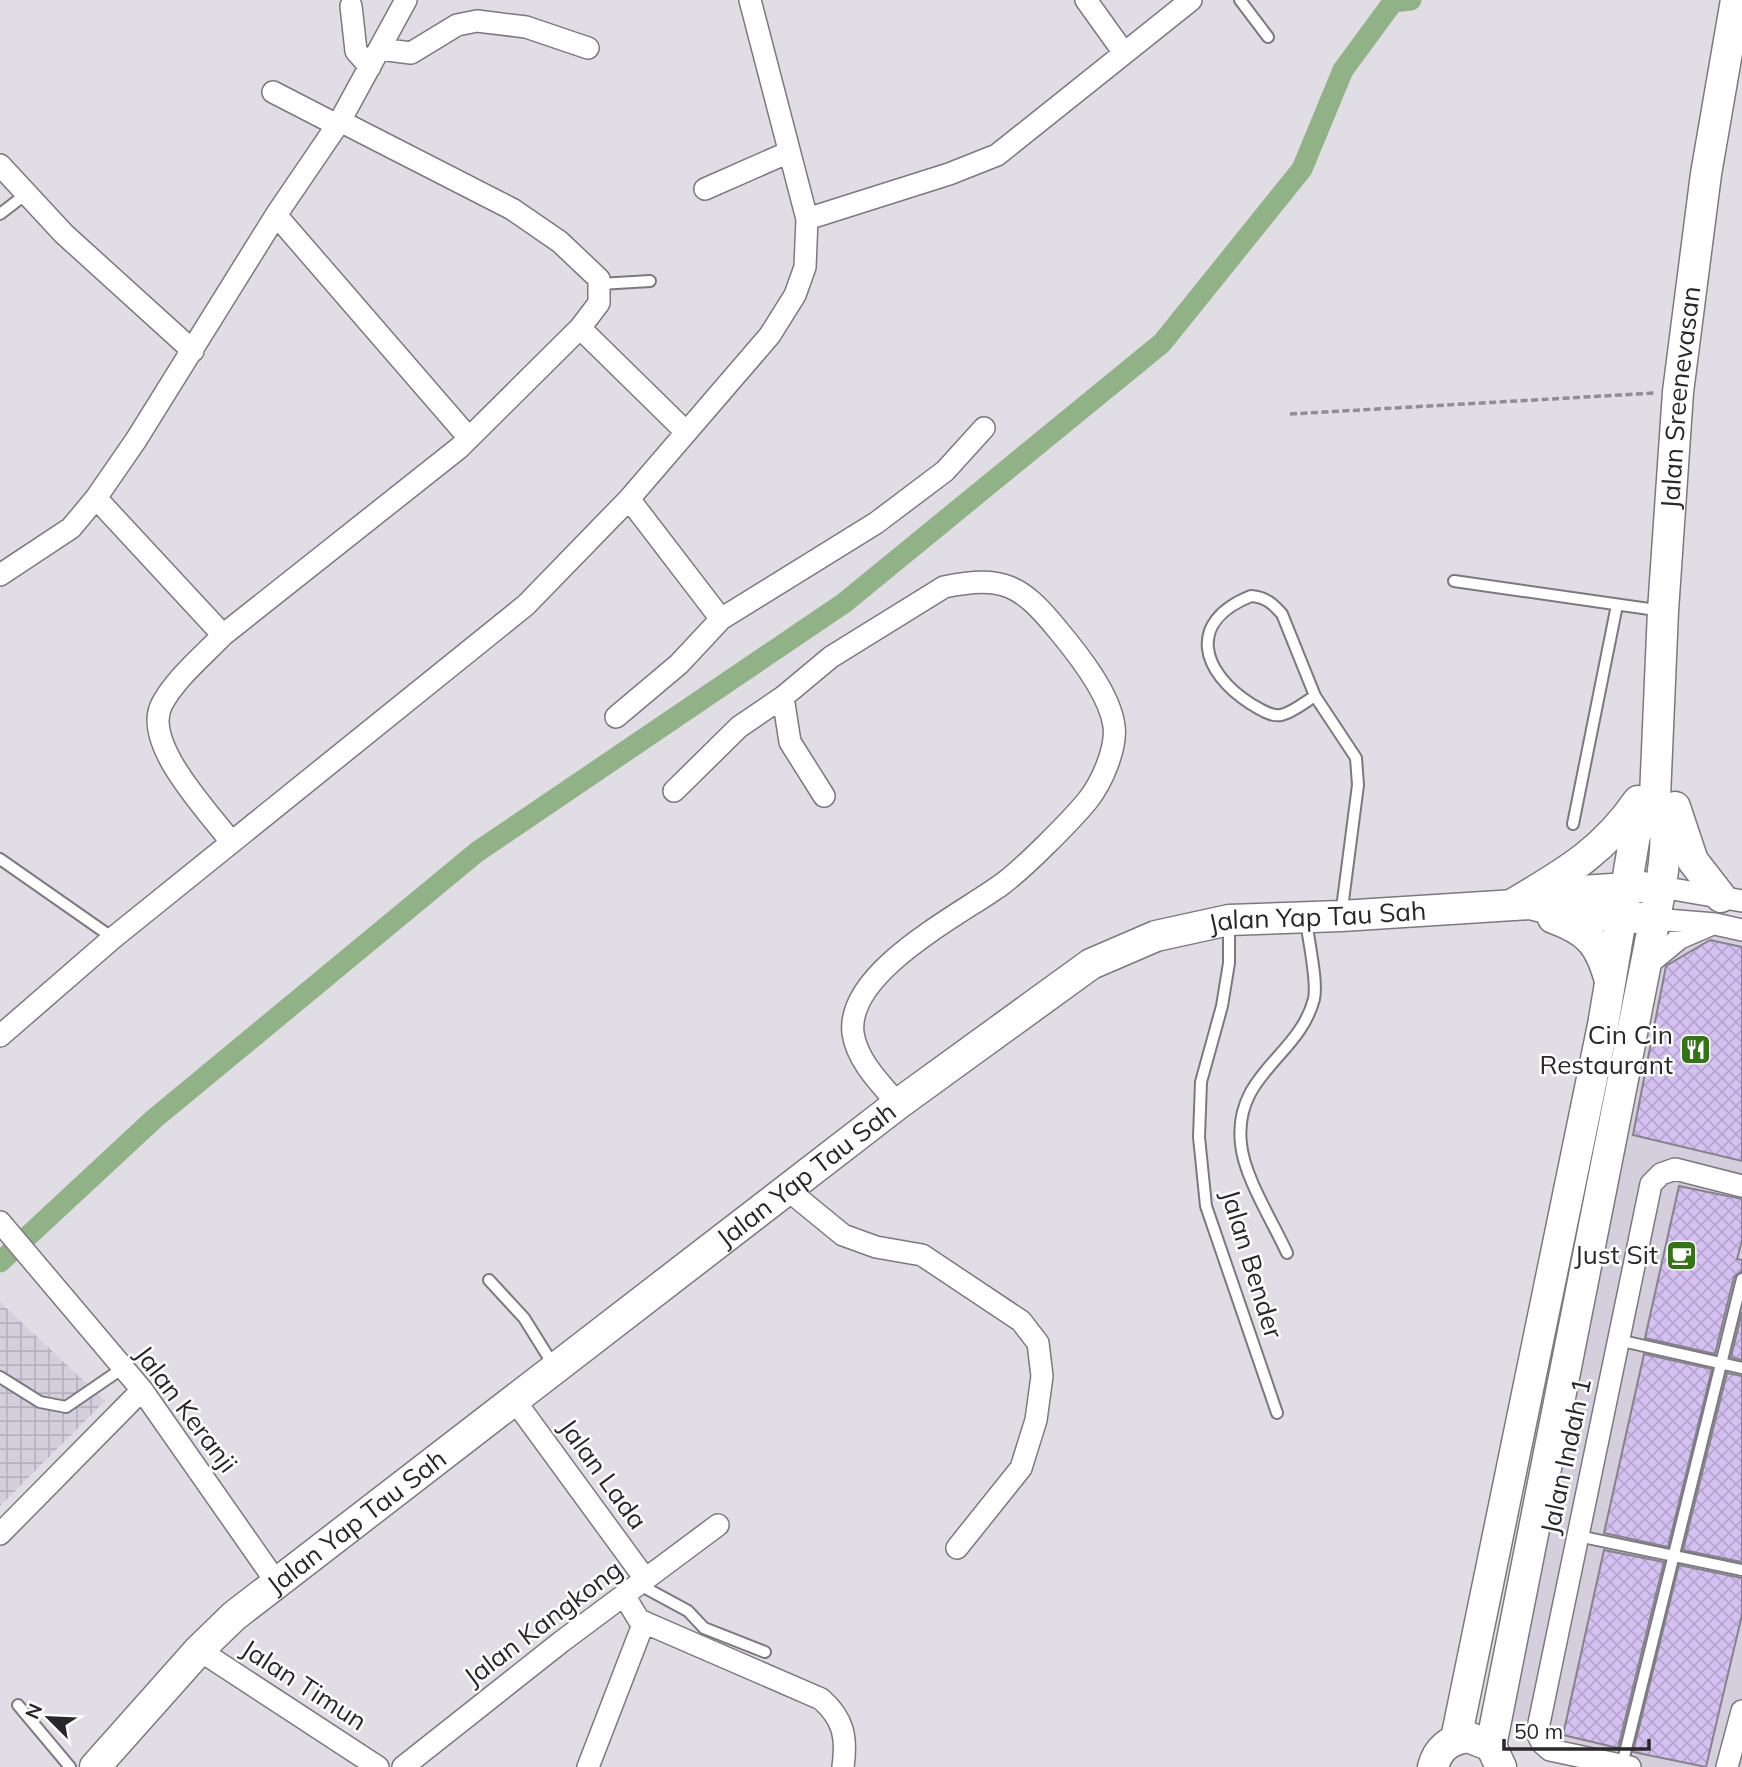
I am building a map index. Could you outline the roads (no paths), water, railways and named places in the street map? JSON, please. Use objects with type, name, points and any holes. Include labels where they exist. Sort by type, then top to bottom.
[{"type":"street","points":[[0,575],[71,528],[96,498],[193,351],[276,215],[339,123],[406,0]]},
{"type":"street","points":[[0,1036],[113,938],[526,605],[629,499],[770,335],[795,295],[805,267],[807,219],[750,0]]},
{"type":"street","points":[[1086,0],[1124,53]]},
{"type":"street","points":[[807,219],[997,155],[1042,122],[1191,0]]},
{"type":"street","name":"Jalan Sreenevasan","points":[[1655,797],[1662,611],[1678,392],[1706,174],[1736,0]]},
{"type":"street","points":[[351,6],[356,51],[375,58],[411,53],[457,25],[477,21],[526,27],[588,48]]},
{"type":"street","points":[[232,842],[175,767],[162,745],[158,726],[163,704],[223,635],[469,438],[580,328],[600,303],[599,279],[560,242],[512,209],[273,92]]},
{"type":"street","points":[[705,189],[789,152]]},
{"type":"street","points":[[0,165],[64,234],[193,351]]},
{"type":"street","points":[[276,215],[469,438]]},
{"type":"street","points":[[580,328],[686,432]]},
{"type":"street","points":[[616,717],[679,664],[721,619],[876,523],[945,471],[984,428]]},
{"type":"street","points":[[96,498],[223,635]]},
{"type":"street","points":[[629,499],[721,619]]},
{"type":"street","points":[[674,791],[739,727],[783,697],[831,657],[944,587],[965,583],[1011,586],[1032,598],[1090,669],[1114,724],[1112,751],[1090,798],[1003,883],[900,955],[868,985],[858,1006],[854,1036],[869,1070],[898,1104]]},
{"type":"street","points":[[783,697],[790,742],[824,796]]},
{"type":"street","points":[[1522,904],[1602,846],[1642,795],[1657,761]]},
{"type":"street","points":[[1657,761],[1693,861],[1742,930]]},
{"type":"street","points":[[1456,1739],[1611,984],[1635,835],[1655,797]]},
{"type":"street","points":[[1433,1767],[1437,1754],[1456,1739],[1468,1737],[1496,1757],[1661,887],[1667,834],[1665,818],[1655,797]]},
{"type":"street","points":[[1522,904],[1566,892],[1626,886],[1661,887],[1726,907]]},
{"type":"street","points":[[1522,904],[1583,932],[1603,954],[1611,984]]},
{"type":"street","name":"Jalan Yap Tau Sah","points":[[95,1767],[199,1650],[276,1583],[898,1104],[1091,964],[1156,936],[1229,919],[1341,916],[1522,904],[1566,913],[1654,919]]},
{"type":"street","points":[[1654,919],[1726,907]]},
{"type":"street","points":[[1646,966],[1680,938],[1726,907]]},
{"type":"street","name":"Jalan Indah 1","points":[[1626,1766],[1550,1750],[1542,1743],[1537,1733],[1651,1184],[1661,1174],[1675,1169],[1742,1186]]},
{"type":"street","points":[[788,1190],[843,1235],[876,1247],[922,1255],[1021,1321],[1038,1343],[1042,1376],[1036,1420],[1021,1468],[957,1548]]},
{"type":"street","name":"Jalan Keranji","points":[[1,1224],[42,1276],[142,1391],[276,1583]]},
{"type":"street","points":[[0,1534],[142,1391]]},
{"type":"street","name":"Jalan Lada","points":[[515,1401],[637,1588],[635,1616],[644,1622]]},
{"type":"street","name":"Jalan Kangkong","points":[[403,1767],[561,1642],[637,1588],[718,1525]]},
{"type":"street","points":[[588,1767],[644,1622],[821,1699],[836,1712],[844,1730],[843,1767]]},
{"type":"street","name":"Jalan Timun","points":[[199,1650],[378,1767]]},
{"type":"street","points":[[1727,1767],[1742,1711]]},
{"type":"lane","points":[[1240,0],[1268,37]]},
{"type":"lane","points":[[0,214],[26,194]]},
{"type":"lane","points":[[600,284],[650,281]]},
{"type":"lane","points":[[1454,582],[1662,611]]},
{"type":"lane","points":[[1315,696],[1280,715],[1266,713],[1237,694],[1212,667],[1207,649],[1208,632],[1221,612],[1251,596],[1269,600],[1282,614],[1315,696],[1356,758],[1358,785],[1341,916]]},
{"type":"lane","points":[[1573,824],[1618,605]]},
{"type":"lane","points":[[0,859],[113,938]]},
{"type":"lane","points":[[1287,1253],[1243,1158],[1241,1122],[1250,1090],[1309,1014],[1315,996],[1305,916]]},
{"type":"lane","name":"Jalan Bender","points":[[1229,919],[1229,963],[1222,1006],[1201,1082],[1199,1137],[1206,1206],[1277,1413]]},
{"type":"lane","points":[[1626,1766],[1742,1279]]},
{"type":"lane","points":[[489,1280],[524,1318],[556,1369]]},
{"type":"lane","points":[[1618,1340],[1742,1368]]},
{"type":"lane","points":[[0,1377],[40,1402],[66,1406],[123,1368]]},
{"type":"lane","points":[[1578,1536],[1742,1570]]},
{"type":"lane","points":[[637,1588],[688,1611],[704,1628],[765,1652]]},
{"type":"lane","points":[[18,1704],[70,1767]]},
{"type":"waterway","points":[[0,1262],[154,1119],[477,852],[844,603],[1162,343],[1302,169],[1343,70],[1393,2],[1411,0]]},
{"type":"place","name":"Cin Cin Restaurant","points":[[1696,1050]]},
{"type":"place","name":"Just Sit","points":[[1681,1255]]}]
